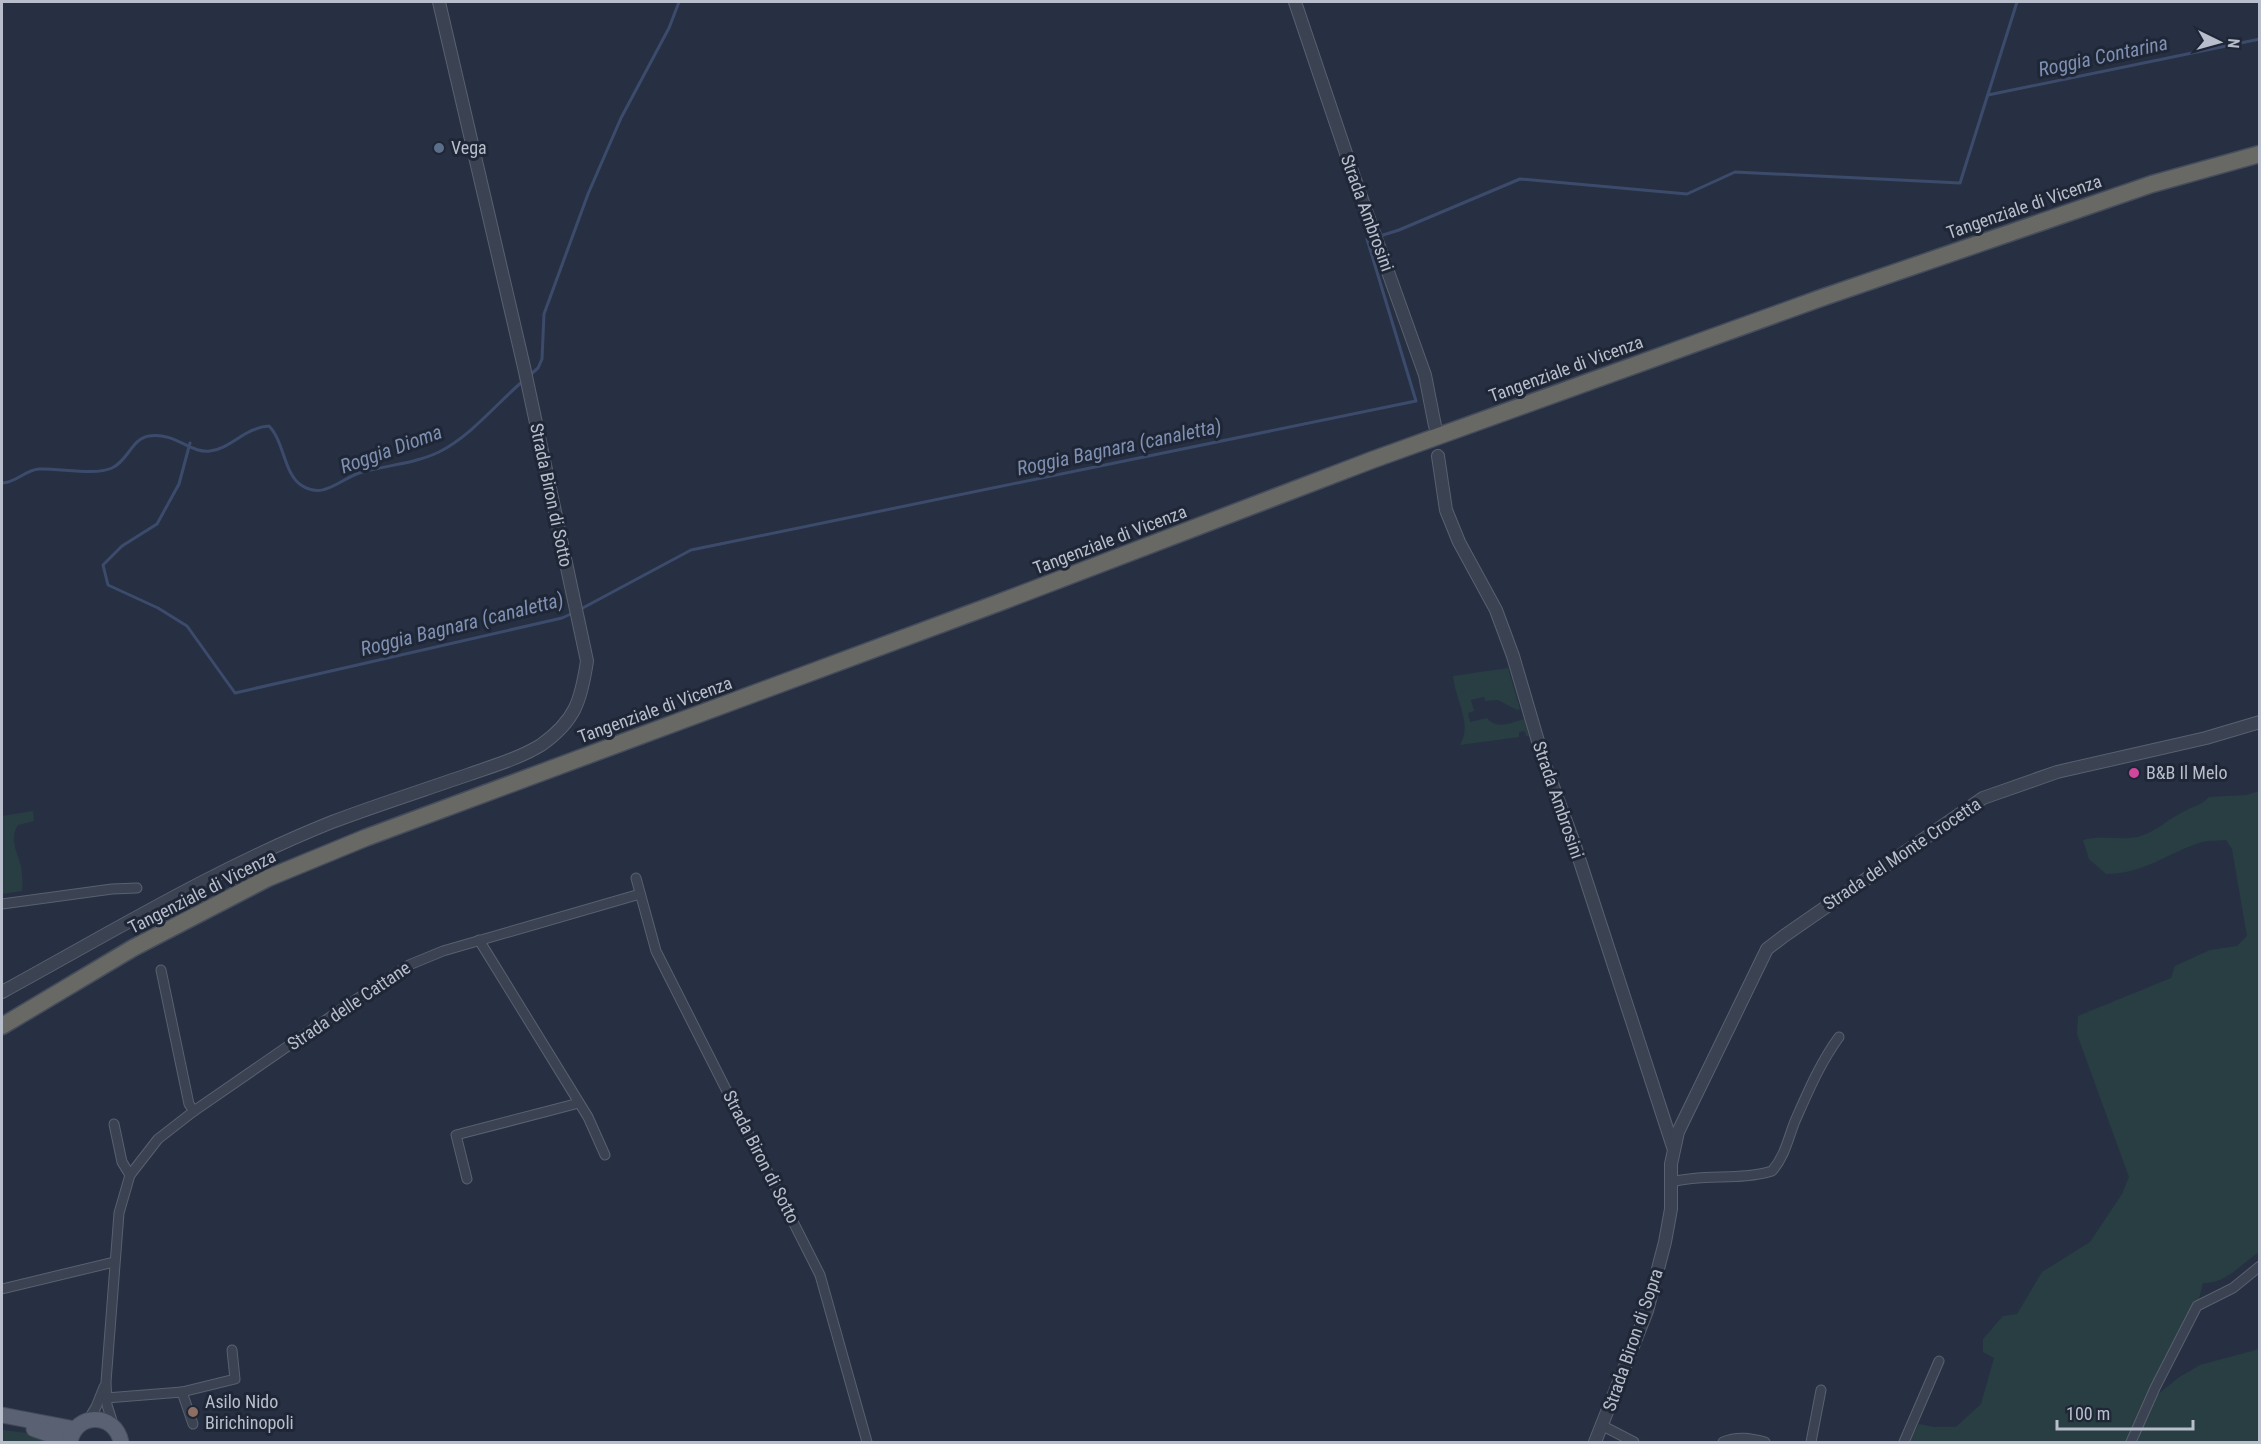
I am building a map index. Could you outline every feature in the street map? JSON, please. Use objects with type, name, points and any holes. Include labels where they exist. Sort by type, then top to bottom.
[{"type":"highway","name":"Tangenziale di Vicenza","points":[[2,1026],[144,942],[268,878],[365,838],[999,603],[1371,460],[1699,342],[2152,184],[2259,154]]},
{"type":"main road","points":[[2,1415],[78,1430],[105,1420],[120,1438]]},
{"type":"main road","points":[[2,1423],[40,1431],[54,1436],[61,1443]]},
{"type":"street","name":"Strada Biron di Sotto","points":[[2,993],[149,911],[254,856],[333,822],[495,765],[539,746],[561,729],[578,705],[587,661],[524,367],[439,2]]},
{"type":"street","name":"Strada Ambrosini","points":[[1295,2],[1354,177],[1425,375],[1435,426]]},
{"type":"street","name":"Strada Ambrosini","points":[[1438,456],[1446,510],[1459,542],[1496,610],[1513,656],[1545,765],[1574,843],[1673,1147]]},
{"type":"street","name":"Strada del Monte Crocetta","points":[[1673,1147],[1678,1132],[1767,949],[1784,936],[1983,798],[2057,772],[2206,738],[2259,722]]},
{"type":"street","name":"Strada Biron di Sotto","points":[[636,878],[656,951],[820,1275],[867,1443]]},
{"type":"street","points":[[2,904],[112,888],[137,888]]},
{"type":"street","name":"Strada delle Cattane","points":[[120,1438],[106,1398],[119,1213],[130,1176],[158,1139],[194,1111],[409,964],[479,940],[640,894]]},
{"type":"street","points":[[479,940],[579,1103],[605,1155]]},
{"type":"street","points":[[161,970],[189,1104],[194,1111]]},
{"type":"street","points":[[1671,1182],[1690,1177],[1739,1176],[1772,1172],[1787,1147],[1794,1124],[1825,1056],[1839,1037]]},
{"type":"street","points":[[466,1179],[456,1135],[579,1103]]},
{"type":"street","points":[[114,1124],[122,1162],[130,1176]]},
{"type":"street","name":"Strada Biron di Sopra","points":[[1595,1443],[1647,1311],[1671,1209],[1673,1147]]},
{"type":"street","points":[[2,1289],[114,1262]]},
{"type":"street","points":[[2131,1443],[2155,1388],[2198,1306],[2233,1288],[2259,1266]]},
{"type":"street","points":[[106,1398],[182,1392],[235,1379],[232,1350]]},
{"type":"street","points":[[1904,1443],[1939,1361]]},
{"type":"street","name":"Strada delle Cattane","points":[[78,1430],[96,1407],[106,1382]]},
{"type":"street","points":[[1811,1443],[1821,1390]]},
{"type":"street","points":[[182,1392],[193,1424]]},
{"type":"street","name":"Strada Biron di Sopra","points":[[1603,1426],[1634,1443]]},
{"type":"street","points":[[1723,1443],[1735,1438],[1765,1443]]},
{"type":"green space","points":[[1508,668],[1520,709],[1517,710],[1498,700],[1485,701],[1484,697],[1471,700],[1474,711],[1468,713],[1470,722],[1487,718],[1495,724],[1504,725],[1524,719],[1529,736],[1526,736],[1525,731],[1519,732],[1519,737],[1460,745],[1465,729],[1453,676]]},
{"type":"green space","points":[[2259,791],[2259,1252],[2226,1277],[2203,1283],[2197,1306],[2157,1395],[2178,1378],[2200,1365],[2259,1349],[2259,1442],[1908,1442],[1919,1424],[1956,1427],[1981,1404],[1994,1358],[1983,1352],[1983,1339],[2003,1316],[2017,1314],[2042,1272],[2090,1242],[2122,1194],[2129,1177],[2077,1034],[2078,1016],[2171,978],[2175,966],[2210,950],[2237,946],[2247,936],[2232,849],[2226,840],[2202,842],[2132,871],[2106,874],[2089,859],[2083,840],[2138,837],[2209,797],[2247,795]]},
{"type":"green space","points":[[33,811],[34,821],[18,825],[14,836],[21,866],[22,891],[2,894],[2,816]]},
{"type":"green space","points":[[2,1430],[27,1433],[58,1442],[2,1442]]},
{"type":"waterway","name":"Roggia Dioma","points":[[530,375],[538,368],[542,359],[544,314],[588,194],[621,118],[669,28],[679,2]]},
{"type":"waterway","name":"Roggia Bagnara (canaletta)","points":[[1380,236],[1520,179],[1687,194],[1735,172],[1960,183],[2017,2]]},
{"type":"waterway","name":"Roggia Contarina","points":[[1988,95],[2260,39]]},
{"type":"waterway","name":"Roggia Bagnara (canaletta)","points":[[579,610],[691,550],[1416,401],[1367,239],[1371,238]]},
{"type":"waterway","name":"Roggia Dioma","points":[[2,483],[39,469],[87,472],[112,468],[138,441],[149,436],[167,437],[196,449],[210,451],[253,430],[269,426],[278,440],[295,480],[309,489],[324,490],[359,473],[420,459],[439,452],[473,428],[523,381]]},
{"type":"waterway","name":"Roggia Bagnara (canaletta)","points":[[190,443],[179,484],[157,524],[122,546],[103,565],[108,585],[158,608],[187,626],[235,693],[562,618],[573,613]]},
{"type":"place","name":"Vega","points":[[439,148]]},
{"type":"place","name":"B&B Il Melo","points":[[2134,773]]},
{"type":"place","name":"Asilo Nido Birichinopoli","points":[[193,1412]]}]
